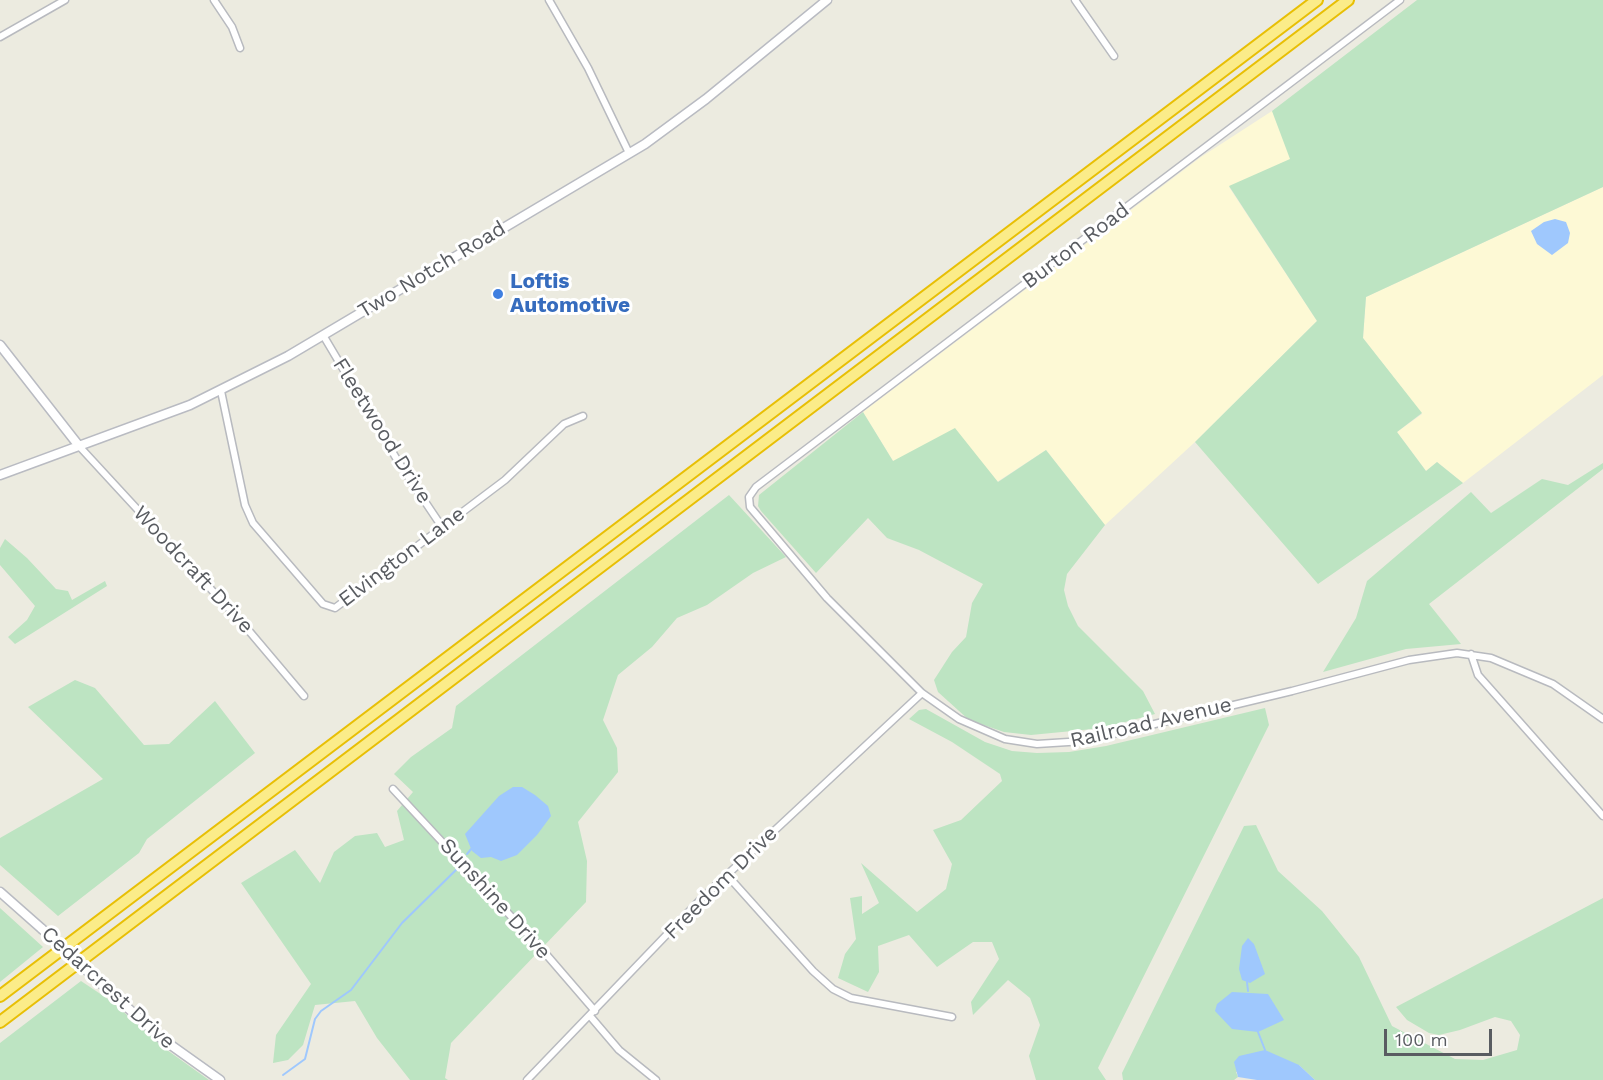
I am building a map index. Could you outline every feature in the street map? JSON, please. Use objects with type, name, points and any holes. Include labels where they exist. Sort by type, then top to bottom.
[{"type":"highway","points":[[0,996],[1317,0]]},
{"type":"highway","points":[[0,1022],[1348,0]]},
{"type":"street","points":[[0,37],[65,0]]},
{"type":"street","points":[[214,0],[232,27],[240,48]]},
{"type":"street","points":[[549,0],[583,59],[629,153]]},
{"type":"street","name":"Two Notch Road","points":[[0,475],[221,392],[323,335],[629,153],[683,117],[826,0]]},
{"type":"street","points":[[1075,0],[1114,56]]},
{"type":"street","name":"Burton Road","points":[[751,492],[1400,0]]},
{"type":"street","name":"Fleetwood Drive","points":[[323,335],[399,463],[442,527]]},
{"type":"street","points":[[0,345],[79,446]]},
{"type":"street","name":"Elvington Lane","points":[[221,392],[247,511],[257,529],[278,555],[329,608],[341,605],[505,480],[564,424],[583,416]]},
{"type":"street","name":"Woodcraft Drive","points":[[79,446],[244,625],[304,696]]},
{"type":"street","name":"Railroad Avenue","points":[[751,492],[750,507],[759,521],[827,598],[922,693],[959,719],[999,737],[1026,743],[1063,743],[1100,738],[1431,655],[1457,652],[1491,658],[1552,684],[1603,719]]},
{"type":"street","points":[[1471,654],[1478,675],[1603,816]]},
{"type":"street","name":"Freedom Drive","points":[[527,1080],[727,875],[922,693]]},
{"type":"street","name":"Sunshine Drive","points":[[393,789],[545,953],[620,1050],[656,1080]]},
{"type":"street","points":[[727,875],[813,971],[833,989],[851,998],[952,1017]]},
{"type":"street","name":"Cedarcrest Drive","points":[[0,892],[171,1046],[220,1080]]},
{"type":"shaded area","points":[[1272,111],[1291,159],[1229,187],[1317,321],[1195,442],[1105,525],[1046,450],[997,482],[893,461],[863,412],[1201,157]]},
{"type":"shaded area","points":[[1603,187],[1603,375],[1463,483],[1437,462],[1426,471],[1397,432],[1422,414],[1363,338],[1366,297]]},
{"type":"green space","points":[[1417,0],[1603,0],[1603,187],[1366,297],[1363,338],[1422,413],[1397,432],[1426,471],[1437,462],[1463,483],[1318,584],[1195,442],[1317,321],[1229,186],[1290,159],[1272,111]]},
{"type":"green space","points":[[863,412],[893,461],[955,428],[998,482],[1046,450],[1105,525],[1067,574],[1064,590],[1068,606],[1078,626],[1143,691],[1155,714],[1103,728],[1031,735],[1004,732],[969,720],[938,692],[934,680],[952,652],[966,637],[972,603],[983,584],[919,550],[887,538],[868,518],[816,573],[761,511],[758,506],[759,495]]},
{"type":"green space","points":[[1603,463],[1603,469],[1429,604],[1461,644],[1406,649],[1323,672],[1356,618],[1367,581],[1471,492],[1491,513],[1542,479],[1568,485]]},
{"type":"green space","points":[[729,495],[786,557],[753,573],[707,605],[677,618],[652,647],[618,675],[603,720],[617,748],[618,772],[578,822],[587,861],[586,902],[451,1043],[445,1078],[448,1080],[410,1080],[377,1038],[355,1001],[315,1005],[303,1045],[288,1060],[273,1063],[276,1035],[311,984],[241,883],[295,850],[320,883],[334,852],[355,836],[377,833],[385,847],[404,840],[397,811],[413,792],[394,774],[411,757],[452,728],[456,706]]},
{"type":"green space","points":[[5,539],[27,558],[56,589],[68,591],[72,600],[105,581],[107,586],[15,644],[8,637],[27,620],[35,606],[0,565],[0,548]]},
{"type":"green space","points":[[75,680],[95,688],[144,745],[169,744],[215,701],[255,753],[147,839],[139,853],[58,916],[0,865],[0,838],[103,779],[28,707]]},
{"type":"green space","points":[[1265,708],[1269,725],[1098,1068],[1106,1080],[1036,1080],[1029,1056],[1040,1025],[1030,998],[1008,980],[973,1015],[971,1002],[999,959],[992,942],[973,942],[937,967],[909,935],[878,946],[879,972],[868,992],[838,978],[845,954],[856,939],[850,898],[862,896],[862,914],[879,903],[861,863],[917,912],[946,889],[952,864],[933,830],[961,820],[1002,781],[1000,774],[952,742],[909,719],[919,710],[926,709],[985,742],[1012,751],[1037,753],[1069,752],[1106,746]]},
{"type":"green space","points":[[1256,825],[1278,871],[1322,911],[1359,957],[1392,1026],[1455,1059],[1483,1060],[1517,1050],[1520,1035],[1511,1021],[1495,1017],[1460,1030],[1439,1035],[1429,1033],[1407,1020],[1396,1007],[1603,898],[1603,1080],[1315,1080],[1299,1065],[1236,1072],[1238,1077],[1234,1080],[1123,1080],[1122,1073],[1244,826]]},
{"type":"green space","points":[[0,908],[43,947],[0,982]]},
{"type":"green space","points":[[81,981],[111,1001],[167,1050],[209,1080],[0,1080],[0,1043]]},
{"type":"water","points":[[1555,219],[1566,222],[1570,233],[1568,243],[1552,255],[1537,244],[1531,231],[1544,222]]},
{"type":"water","points":[[513,787],[522,787],[535,795],[548,806],[551,816],[537,835],[517,855],[501,861],[491,857],[481,858],[472,851],[465,834],[499,796]]},
{"type":"water","points":[[1248,938],[1254,944],[1265,974],[1250,983],[1242,980],[1239,969],[1242,946]]},
{"type":"water","points":[[1232,992],[1268,994],[1284,1020],[1258,1032],[1232,1029],[1215,1011],[1217,1004]]},
{"type":"water","points":[[1265,1050],[1299,1065],[1315,1080],[1257,1080],[1238,1077],[1234,1062],[1239,1056]]},
{"type":"waterway","points":[[467,854],[472,848]]},
{"type":"waterway","points":[[283,1075],[305,1059],[315,1019],[321,1011],[351,990],[402,923],[461,865]]},
{"type":"waterway","points":[[1247,982],[1248,991]]},
{"type":"waterway","points":[[1258,1032],[1265,1050]]},
{"type":"place","name":"Loftis Automotive","points":[[498,294]]}]
